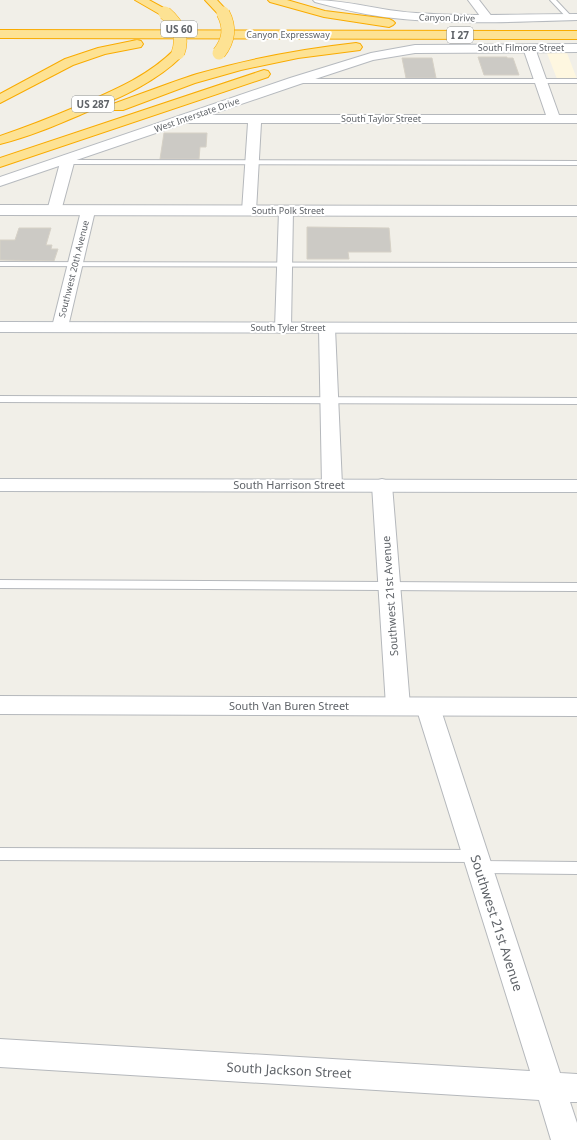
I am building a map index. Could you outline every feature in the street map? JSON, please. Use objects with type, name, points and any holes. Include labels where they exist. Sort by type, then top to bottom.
[{"type":"highway","name":"US 287","points":[[0,140],[27,132],[55,121],[140,82],[167,66],[178,53],[182,42],[180,31],[178,26],[165,13],[141,0]]},
{"type":"highway","points":[[0,159],[189,75],[209,62],[219,53],[226,43],[229,30],[223,13],[211,0]]},
{"type":"highway","points":[[274,0],[310,10],[375,22],[512,29]]},
{"type":"highway","name":"Canyon Expressway","points":[[0,28],[577,29]]},
{"type":"highway","name":"Canyon Expressway","points":[[0,34],[577,36]]},
{"type":"highway","points":[[0,100],[55,69],[84,56],[102,51],[161,40],[253,35]]},
{"type":"highway","points":[[118,107],[200,77],[254,63],[309,52],[355,47],[444,42],[577,42]]},
{"type":"highway","points":[[0,164],[281,68],[346,54],[374,50],[399,48],[440,48]]},
{"type":"main road","name":"Canyon Drive","points":[[319,0],[348,8],[401,17],[573,17]]},
{"type":"main road","name":"South Filmore Street","points":[[440,48],[577,48]]},
{"type":"main road","name":"West Interstate Drive","points":[[0,182],[68,160],[184,119],[223,112],[295,81],[344,64],[395,52],[440,48]]},
{"type":"main road","name":"South Polk Street","points":[[0,210],[577,211]]},
{"type":"main road","name":"South Tyler Street","points":[[0,327],[577,328]]},
{"type":"main road","name":"South Harrison Street","points":[[0,485],[577,486]]},
{"type":"main road","name":"South Van Buren Street","points":[[0,705],[577,707]]},
{"type":"street","points":[[473,0],[487,18]]},
{"type":"street","points":[[530,48],[554,119]]},
{"type":"street","name":"South Taylor Street","points":[[223,112],[255,119],[577,120]]},
{"type":"street","points":[[249,211],[255,119]]},
{"type":"street","points":[[54,211],[68,160]]},
{"type":"street","name":"Southwest 20th Avenue","points":[[60,327],[88,211]]},
{"type":"street","points":[[283,328],[286,211]]},
{"type":"street","points":[[327,328],[332,485]]},
{"type":"street","name":"Southwest 21st Avenue","points":[[382,486],[398,706]]},
{"type":"street","name":"Southwest 21st Avenue","points":[[428,707],[477,862],[563,1087],[567,1140]]},
{"type":"street","name":"South Jackson Street","points":[[0,1053],[563,1087]]},
{"type":"lane","points":[[553,0],[573,17]]},
{"type":"lane","points":[[295,81],[577,81]]},
{"type":"lane","points":[[68,160],[252,162],[577,162]]},
{"type":"lane","points":[[0,264],[577,265]]},
{"type":"lane","points":[[0,399],[577,401]]},
{"type":"lane","points":[[0,584],[577,587]]},
{"type":"lane","points":[[0,854],[477,862],[577,868]]},
{"type":"shaded area","points":[[547,53],[567,53],[577,79],[557,79]]},
{"type":"building","points":[[478,57],[513,58],[519,75],[484,75]]},
{"type":"building","points":[[402,58],[432,58],[436,78],[406,78]]},
{"type":"building","points":[[164,133],[207,133],[206,147],[200,147],[199,159],[160,159]]},
{"type":"building","points":[[307,227],[389,228],[391,252],[348,252],[349,259],[307,259]]},
{"type":"building","points":[[19,228],[51,228],[46,245],[52,245],[51,249],[58,249],[54,261],[0,260],[0,240],[15,240]]}]
